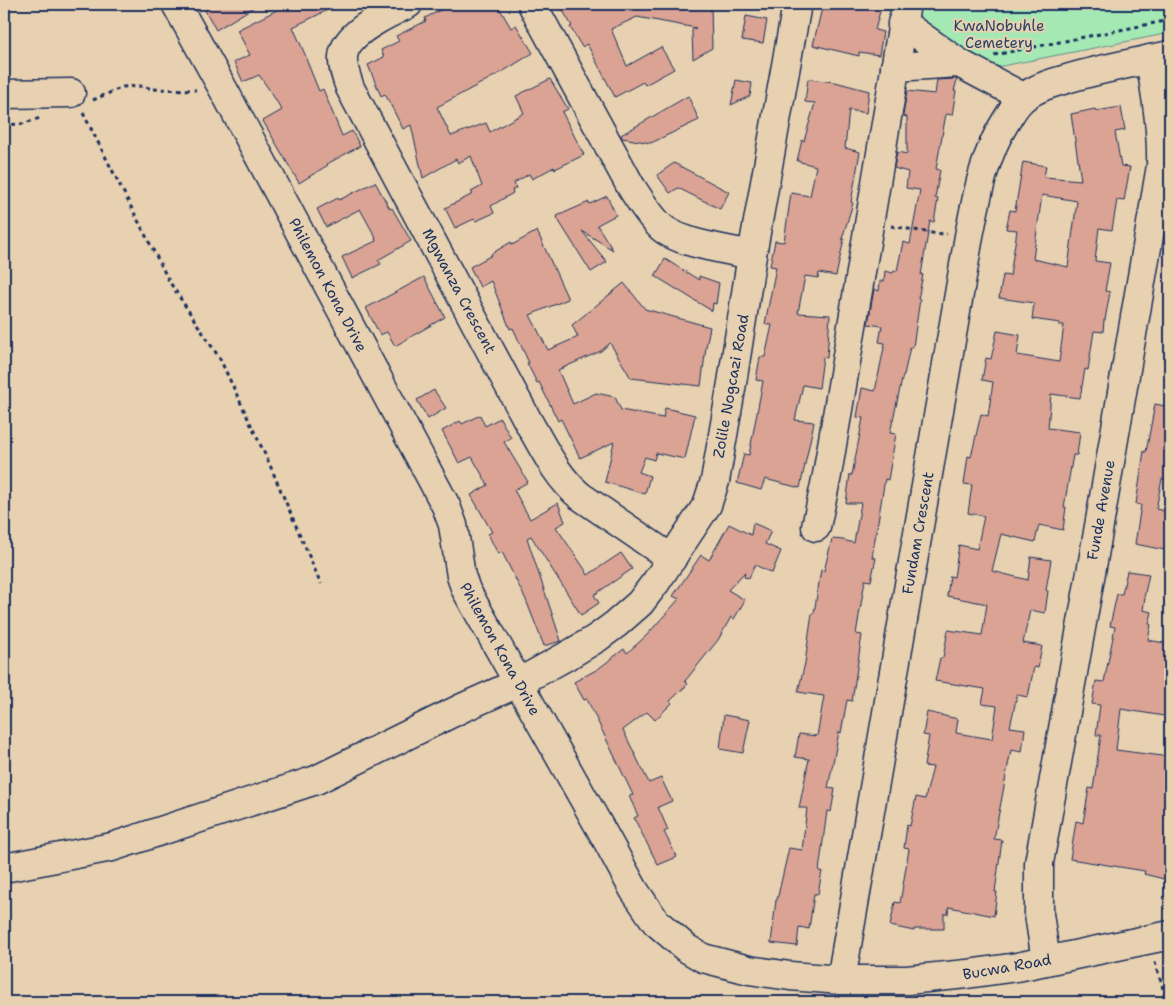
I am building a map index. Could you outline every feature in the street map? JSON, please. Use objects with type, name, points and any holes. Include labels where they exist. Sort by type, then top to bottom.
[{"type":"street","name":"Philemon Kona Drive","points":[[176,4],[446,506],[453,525],[460,576],[466,590],[634,890],[656,922],[686,948],[703,958],[749,970],[790,976],[841,980]]},
{"type":"street","name":"Mgwanza Crescent","points":[[408,4],[377,19],[354,36],[347,44],[342,59],[350,88],[552,464],[570,488],[580,496],[672,558]]},
{"type":"street","points":[[532,4],[630,185],[648,212],[661,227],[674,236],[688,241],[752,255]]},
{"type":"street","name":"Zolile Nogcazi Road","points":[[4,868],[112,847],[316,780],[462,708],[518,683],[572,653],[616,624],[640,603],[691,532],[707,505],[715,481],[752,255],[797,4]]},
{"type":"street","points":[[904,14],[958,63],[1023,97]]},
{"type":"street","points":[[816,527],[827,475],[904,14]]},
{"type":"street","name":"Fundam Crescent","points":[[841,980],[969,236],[988,155],[997,134],[1017,103],[1035,90],[1084,73],[1160,57]]},
{"type":"street","name":"Funde Avenue","points":[[1046,961],[1039,914],[1038,863],[1161,166],[1160,57]]},
{"type":"street","points":[[895,67],[958,63]]},
{"type":"street","points":[[4,94],[75,100]]},
{"type":"street","name":"Bucwa Road","points":[[841,980],[907,980],[967,974],[1017,967],[1159,937]]},
{"type":"path","points":[[992,55],[1170,20]]},
{"type":"path","points":[[227,96],[192,89],[152,89],[143,86],[123,87],[75,100],[170,281],[220,359],[321,584]]},
{"type":"path","points":[[869,222],[932,233],[969,236]]},
{"type":"path","points":[[1159,937],[1167,1002]]},
{"type":"green space","name":"KwaNobuhle Cemetery","points":[[914,4],[1170,4],[1170,33],[992,68],[911,19]]},
{"type":"building","points":[[216,4],[259,4],[216,30],[205,10]]},
{"type":"building","points":[[289,4],[340,4],[293,27],[319,91],[323,89],[342,136],[352,131],[360,146],[327,164],[299,183],[263,121],[282,110],[259,75],[243,82],[234,62],[250,55],[237,30]]},
{"type":"building","points":[[452,4],[497,4],[511,28],[516,25],[533,53],[437,107],[451,136],[486,123],[490,132],[524,113],[516,96],[550,79],[568,109],[562,112],[584,155],[555,169],[554,167],[532,179],[529,174],[514,183],[516,188],[512,190],[513,193],[491,206],[494,213],[476,221],[474,219],[455,228],[445,208],[473,194],[471,192],[482,186],[471,156],[458,163],[456,159],[423,178],[411,125],[403,129],[385,94],[381,96],[368,65],[384,57],[381,50],[399,41],[396,36],[426,21],[425,18]]},
{"type":"building","points":[[559,4],[711,4],[712,48],[693,59],[692,30],[696,28],[637,17],[611,29],[627,66],[661,47],[674,69],[645,85],[643,82],[615,97],[587,44],[582,47]]},
{"type":"building","points":[[823,4],[882,4],[875,30],[883,32],[879,55],[859,52],[859,56],[813,45]]},
{"type":"building","points":[[746,16],[767,20],[763,43],[742,40]]},
{"type":"building","points":[[808,79],[835,82],[869,91],[866,113],[849,110],[845,148],[860,152],[851,202],[853,203],[842,239],[844,239],[836,276],[819,273],[818,278],[805,276],[798,313],[830,315],[827,358],[823,357],[819,388],[803,385],[795,420],[814,422],[800,488],[765,479],[761,490],[737,483],[744,454],[749,455],[763,381],[756,380],[760,357],[765,357],[772,325],[765,324],[776,267],[770,266],[775,241],[784,242],[791,193],[810,196],[816,166],[797,161],[815,103],[805,102]]},
{"type":"building","points":[[956,79],[952,115],[946,114],[936,169],[940,170],[935,198],[938,199],[934,222],[930,221],[921,275],[923,275],[918,299],[920,299],[913,347],[910,347],[890,433],[896,434],[888,480],[885,479],[872,557],[876,558],[871,581],[865,580],[856,634],[862,635],[852,701],[847,700],[828,788],[835,789],[831,812],[827,811],[818,894],[814,894],[809,929],[799,927],[797,946],[771,943],[776,900],[789,848],[802,850],[807,808],[799,808],[809,759],[795,757],[799,734],[817,736],[824,696],[798,692],[805,663],[812,613],[814,613],[821,570],[824,571],[832,539],[854,543],[861,503],[846,503],[850,474],[852,475],[863,418],[857,417],[862,388],[875,391],[885,343],[879,342],[882,326],[868,324],[874,289],[879,291],[880,281],[884,281],[885,271],[893,273],[897,271],[903,242],[910,244],[920,190],[906,188],[908,172],[894,168],[897,152],[907,154],[907,117],[903,116],[907,91],[935,94],[937,80]]},
{"type":"building","points":[[736,80],[752,83],[750,96],[731,105]]},
{"type":"building","points":[[688,96],[699,120],[651,143],[622,138],[621,135]]},
{"type":"building","points":[[1121,107],[1125,130],[1115,132],[1121,166],[1130,167],[1124,201],[1117,200],[1112,230],[1099,228],[1095,261],[1110,263],[1105,291],[1110,292],[1103,332],[1094,331],[1088,370],[1085,369],[1080,398],[1051,394],[1048,428],[1080,432],[1077,455],[1073,455],[1064,507],[1066,507],[1063,530],[1039,525],[1035,542],[1001,534],[992,571],[1028,580],[1031,557],[1051,560],[1046,590],[1048,591],[1045,613],[1030,610],[1023,643],[1042,646],[1038,668],[1034,667],[1028,697],[1017,695],[1010,727],[1025,729],[1022,752],[1011,750],[994,839],[1002,840],[995,892],[997,892],[994,916],[949,907],[948,914],[944,914],[944,929],[914,929],[914,931],[890,926],[895,902],[900,903],[909,849],[904,848],[907,825],[910,826],[916,797],[925,799],[933,767],[924,766],[929,736],[923,735],[927,712],[958,719],[956,733],[992,739],[997,706],[982,704],[985,689],[935,681],[940,658],[943,658],[948,630],[982,635],[987,604],[947,596],[950,576],[954,577],[959,545],[977,549],[984,516],[968,513],[972,485],[964,484],[968,456],[971,457],[981,414],[988,416],[993,382],[982,380],[986,358],[991,359],[997,331],[1020,335],[1017,355],[1059,362],[1064,325],[1032,319],[1034,303],[999,298],[1003,275],[1010,276],[1017,230],[1006,229],[1010,210],[1015,211],[1023,162],[1046,166],[1044,177],[1081,180],[1071,114],[1095,109],[1096,111]],"holes":[[[1042,195],[1077,201],[1068,267],[1033,259]]]},
{"type":"building","points":[[674,163],[729,192],[720,209],[678,188],[670,193],[657,175]]},
{"type":"building","points":[[375,182],[411,241],[378,260],[381,264],[352,278],[342,257],[376,241],[376,238],[360,209],[326,227],[317,209]]},
{"type":"building","points":[[607,196],[616,215],[597,225],[613,250],[582,231],[607,262],[591,272],[557,216]]},
{"type":"building","points":[[537,231],[568,299],[530,315],[548,350],[578,337],[572,325],[624,283],[645,309],[710,327],[701,386],[631,378],[610,343],[601,351],[558,370],[573,404],[596,393],[615,397],[621,410],[663,418],[665,408],[695,415],[685,459],[656,453],[654,460],[645,457],[639,472],[650,476],[645,494],[605,482],[614,442],[580,458],[561,419],[558,421],[539,382],[537,383],[513,328],[510,329],[491,281],[480,287],[470,267],[511,242],[512,245]]},
{"type":"building","points":[[665,259],[699,280],[699,276],[719,283],[716,304],[713,303],[712,311],[655,276]]},
{"type":"building","points":[[424,277],[445,317],[395,346],[387,332],[380,335],[366,308]]},
{"type":"building","points":[[434,390],[446,408],[428,419],[417,400]]},
{"type":"building","points":[[1155,404],[1170,407],[1170,480],[1162,479],[1156,509],[1169,512],[1167,522],[1170,522],[1170,551],[1135,544],[1141,505],[1136,504],[1144,451],[1146,452]]},
{"type":"building","points":[[480,415],[485,426],[500,418],[511,438],[504,442],[528,482],[514,490],[530,519],[558,503],[565,522],[556,527],[588,575],[621,553],[632,569],[594,595],[599,603],[581,615],[531,536],[527,538],[561,641],[544,646],[526,600],[502,552],[498,554],[488,534],[492,532],[471,495],[488,485],[472,457],[459,463],[442,431],[460,421],[462,424]]},
{"type":"building","points":[[753,523],[771,531],[765,544],[781,551],[772,573],[755,565],[749,578],[744,577],[745,572],[728,590],[745,600],[734,619],[731,617],[718,640],[685,681],[688,684],[670,701],[672,703],[655,720],[647,712],[623,730],[649,783],[661,778],[672,801],[658,807],[668,830],[664,832],[677,857],[658,865],[634,818],[638,816],[629,796],[633,795],[587,699],[584,700],[574,682],[598,669],[624,649],[627,653],[646,636],[679,599],[673,596],[701,555],[709,560],[729,524],[751,535]]},
{"type":"building","points":[[1127,571],[1149,574],[1143,610],[1152,612],[1148,640],[1170,644],[1170,717],[1121,709],[1116,750],[1170,757],[1170,874],[1166,873],[1164,879],[1144,874],[1145,871],[1070,859],[1076,821],[1083,823],[1089,788],[1093,789],[1101,735],[1096,735],[1100,705],[1092,704],[1096,681],[1104,682],[1115,627],[1110,626],[1117,594],[1122,594]]},
{"type":"building","points":[[724,715],[750,720],[743,753],[720,749]]}]
